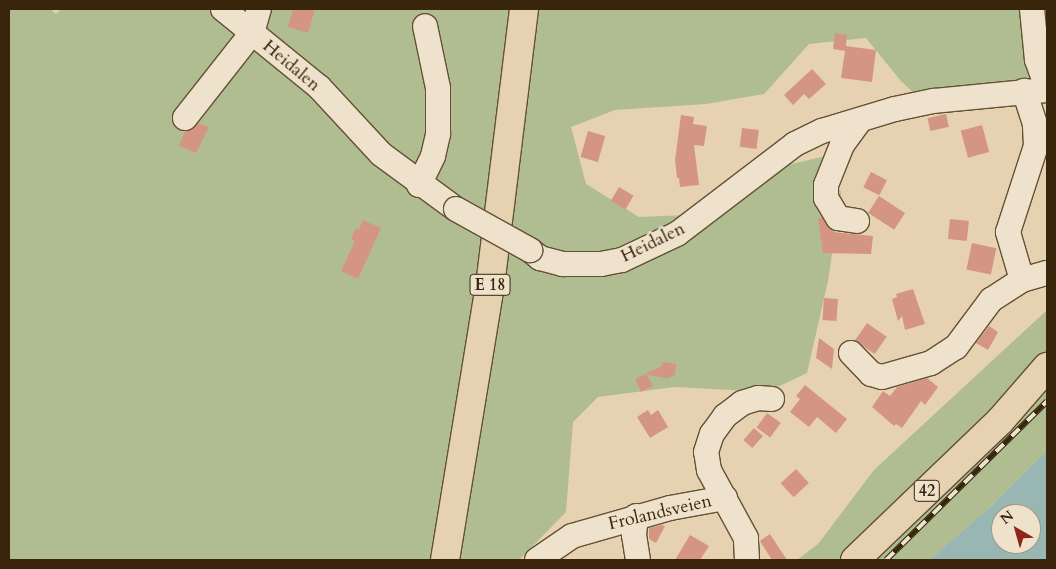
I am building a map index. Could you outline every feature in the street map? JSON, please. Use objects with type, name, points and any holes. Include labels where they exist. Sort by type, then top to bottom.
[{"type":"main road","name":"E 18","points":[[432,560],[477,283],[507,9]]},
{"type":"main road","name":"E 18","points":[[445,560],[490,286],[524,9]]},
{"type":"main road","name":"42","points":[[855,560],[1000,421],[1047,367]]},
{"type":"street","name":"Heidalen","points":[[223,9],[319,87],[381,154],[419,185],[456,209],[530,250],[540,258],[563,264],[601,264],[622,260],[677,234],[795,144],[822,131],[934,100],[1040,90]]},
{"type":"street","points":[[185,118],[252,33],[259,9]]},
{"type":"street","points":[[1022,280],[1008,232],[1036,146],[1035,124],[1040,90],[1032,9]]},
{"type":"street","points":[[419,185],[433,156],[438,134],[438,88],[425,26]]},
{"type":"street","points":[[857,221],[838,218],[826,198],[826,185],[842,145],[860,120]]},
{"type":"street","points":[[852,353],[871,374],[882,377],[930,363],[956,347],[991,300],[1022,280],[1047,273]]},
{"type":"street","points":[[725,498],[706,461],[712,434],[725,416],[742,404],[758,398],[772,399]]},
{"type":"street","name":"Frolandsveien","points":[[537,560],[572,536],[636,516],[725,498],[746,538],[747,560]]},
{"type":"street","points":[[636,516],[634,535],[638,560]]},
{"type":"green space","points":[[9,9],[50,9],[56,14],[61,9],[1047,9],[1047,81],[923,102],[900,80],[866,38],[809,44],[764,94],[706,104],[615,110],[571,127],[586,184],[639,217],[688,215],[769,169],[822,157],[841,192],[828,281],[807,373],[767,392],[674,387],[598,397],[573,422],[566,512],[519,560],[9,560]]},
{"type":"green space","points":[[1047,310],[1047,450],[990,507],[929,560],[797,560],[818,544],[874,470]]},
{"type":"water","points":[[1047,450],[1047,560],[929,560],[991,506],[991,554],[1041,554],[1041,504],[993,504]]},
{"type":"building","points":[[293,9],[315,9],[308,33],[288,27]]},
{"type":"building","points":[[835,33],[847,35],[846,46],[876,50],[872,82],[841,78],[845,51],[833,49]]},
{"type":"building","points":[[812,69],[826,84],[809,99],[804,94],[793,105],[784,95]]},
{"type":"building","points":[[946,114],[949,127],[930,131],[927,118]]},
{"type":"building","points":[[681,115],[694,117],[693,124],[707,126],[704,146],[694,145],[699,185],[680,187],[679,178],[677,178],[675,160]]},
{"type":"building","points":[[198,123],[209,127],[196,153],[179,146],[185,131]]},
{"type":"building","points":[[982,125],[989,152],[968,158],[961,131]]},
{"type":"building","points":[[742,128],[759,130],[757,149],[740,147]]},
{"type":"building","points":[[588,131],[605,136],[598,162],[581,157]]},
{"type":"building","points":[[871,172],[887,180],[879,195],[863,187]]},
{"type":"building","points":[[619,187],[634,196],[625,209],[611,201]]},
{"type":"building","points":[[879,196],[905,213],[894,230],[868,213]]},
{"type":"building","points":[[818,218],[822,218],[833,232],[873,236],[871,254],[823,253]]},
{"type":"building","points":[[950,219],[969,221],[967,241],[948,239]]},
{"type":"building","points":[[363,220],[381,228],[358,279],[341,271],[355,241],[351,239],[356,228],[359,229]]},
{"type":"building","points":[[972,243],[996,248],[991,275],[966,269]]},
{"type":"building","points":[[913,289],[925,324],[905,330],[902,316],[898,321],[892,299],[897,297],[896,294]]},
{"type":"building","points":[[824,298],[838,299],[836,321],[822,320]]},
{"type":"building","points":[[867,323],[887,337],[875,354],[855,340]]},
{"type":"building","points":[[989,326],[998,332],[988,350],[976,343]]},
{"type":"building","points":[[819,338],[834,349],[832,369],[816,358]]},
{"type":"building","points":[[663,362],[676,364],[675,375],[668,378],[647,375],[653,386],[641,392],[635,379],[662,366]]},
{"type":"building","points":[[927,378],[938,387],[925,405],[921,401],[902,428],[896,424],[894,426],[872,407],[883,391],[890,396],[897,387]]},
{"type":"building","points":[[805,385],[847,419],[836,433],[817,417],[809,427],[790,412],[800,399],[796,396]]},
{"type":"building","points":[[648,410],[651,415],[658,410],[668,427],[650,438],[637,417]]},
{"type":"building","points":[[767,413],[781,423],[770,438],[756,428]]},
{"type":"building","points":[[754,428],[763,436],[752,448],[743,440]]},
{"type":"building","points":[[796,469],[809,483],[794,497],[781,483]]},
{"type":"building","points":[[665,526],[656,543],[649,539],[649,528]]},
{"type":"building","points":[[770,534],[787,560],[772,560],[760,541]]},
{"type":"building","points":[[690,535],[709,546],[700,560],[675,560]]},
{"type":"railway","points":[[886,560],[1047,401]]}]
